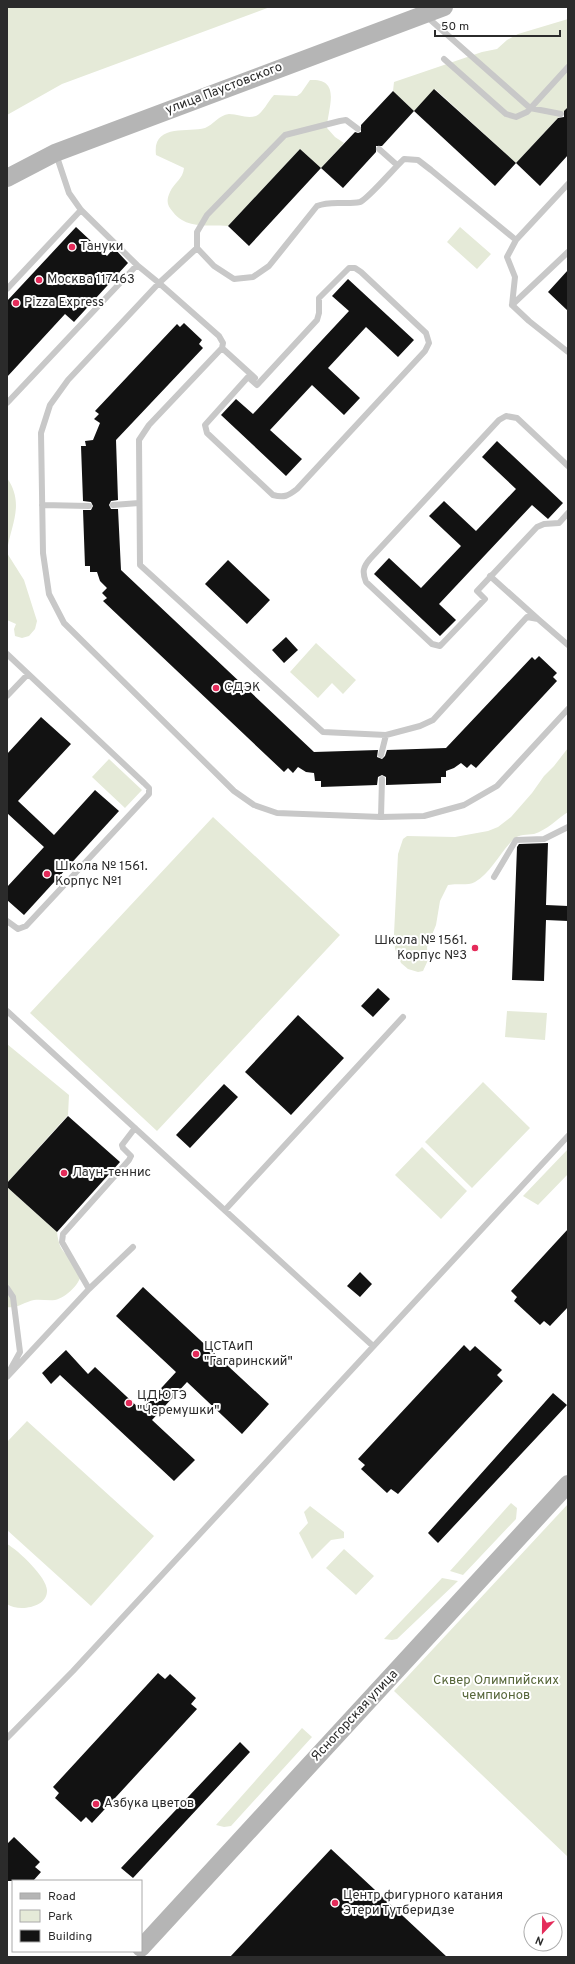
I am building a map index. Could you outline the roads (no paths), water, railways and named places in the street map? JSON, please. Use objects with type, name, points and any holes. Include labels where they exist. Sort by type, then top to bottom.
[{"type":"main road","name":"улица Паустовского","points":[[7,178],[55,153],[444,7]]},
{"type":"main road","name":"Ясногорская улица","points":[[142,1947],[568,1484]]},
{"type":"lane","points":[[424,14],[530,108],[561,114]]},
{"type":"lane","points":[[444,59],[506,114],[516,117],[527,112],[568,67]]},
{"type":"lane","points":[[358,129],[346,120],[285,135],[207,215],[197,232],[197,248],[214,266],[234,279],[253,277],[269,266],[317,206],[327,202],[346,204],[362,201],[404,159],[418,160],[516,240]]},
{"type":"lane","points":[[379,149],[397,165]]},
{"type":"lane","points":[[55,153],[69,192],[81,210],[137,265],[219,336],[223,343],[222,348],[149,424],[139,440],[140,564],[323,732],[386,735],[420,726],[434,720],[527,617],[538,618]]},
{"type":"lane","points":[[512,305],[515,277],[507,257],[516,240],[568,184]]},
{"type":"lane","points":[[7,289],[81,210]]},
{"type":"lane","points":[[197,248],[159,283],[68,380],[50,405],[41,433],[43,553],[49,594],[64,623],[234,791],[254,805],[277,813],[381,817],[424,816],[464,805],[497,786],[568,709]]},
{"type":"lane","points":[[512,305],[568,252]]},
{"type":"lane","points":[[7,403],[137,265]]},
{"type":"lane","points":[[349,268],[355,268],[361,272],[426,333],[429,339],[429,343],[425,351],[289,496],[281,497],[273,495],[205,429],[207,422],[248,377],[257,385],[259,382],[317,320],[319,313],[319,298],[349,268]]},
{"type":"lane","points":[[512,305],[528,321],[568,352]]},
{"type":"lane","points":[[222,348],[259,382]]},
{"type":"lane","points":[[568,466],[516,418],[506,416],[499,420],[370,559],[364,567],[363,575],[366,582],[436,646],[444,643],[485,599],[477,591],[537,527],[544,524],[559,523],[568,513]]},
{"type":"lane","points":[[113,505],[139,503]]},
{"type":"lane","points":[[42,505],[89,506]]},
{"type":"lane","points":[[490,576],[568,645]]},
{"type":"lane","points":[[7,654],[149,788],[149,794],[26,926],[18,929],[7,921]]},
{"type":"lane","points":[[7,696],[28,674]]},
{"type":"lane","points":[[381,755],[386,735]]},
{"type":"lane","points":[[381,817],[382,779]]},
{"type":"lane","points":[[494,877],[516,840],[544,839],[568,827]]},
{"type":"lane","points":[[7,1010],[373,1346]]},
{"type":"lane","points":[[224,1210],[403,1017]]},
{"type":"lane","points":[[89,1289],[61,1238],[129,1160],[131,1156],[122,1145],[135,1128]]},
{"type":"lane","points":[[7,1738],[73,1671],[568,1136]]},
{"type":"lane","points":[[7,1376],[89,1289],[133,1247]]},
{"type":"lane","points":[[7,1288],[13,1297],[20,1352],[7,1376]]},
{"type":"place","name":"Тануки","points":[[72,247]]},
{"type":"place","name":"Москва 117463","points":[[39,280]]},
{"type":"place","name":"Pizza Express","points":[[16,303]]},
{"type":"place","name":"СДЭК","points":[[216,688]]},
{"type":"place","name":"Школа № 1561. Корпус №1","points":[[47,874]]},
{"type":"place","name":"Школа № 1561. Корпус №3","points":[[475,948]]},
{"type":"place","name":"Лаун-теннис","points":[[64,1173]]},
{"type":"place","name":"ЦСТАиП \"Гагаринский\"","points":[[196,1354]]},
{"type":"place","name":"ЦДЮТЭ \"Черемушки\"","points":[[129,1403]]},
{"type":"place","name":"Азбука цветов","points":[[96,1804]]},
{"type":"place","name":"Центр фигурного катания Этери Тутберидзе","points":[[335,1903]]},
{"type":"park label","name":"Сквер Олимпийских чемпионов","points":[[496,1688]]}]
